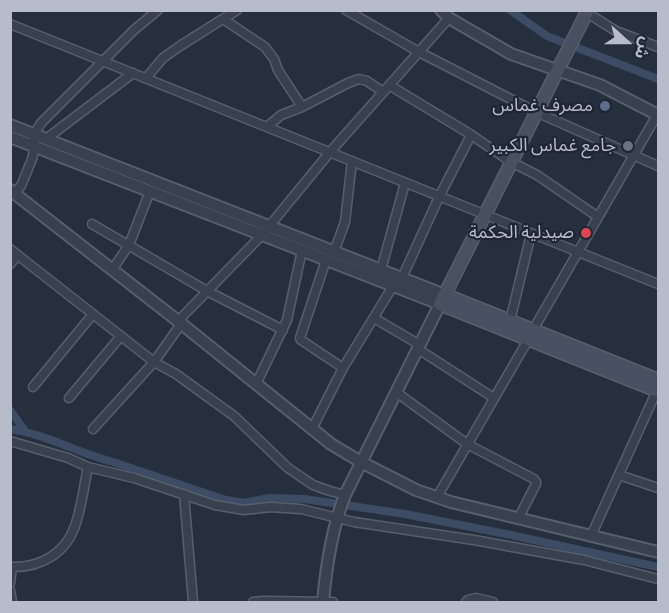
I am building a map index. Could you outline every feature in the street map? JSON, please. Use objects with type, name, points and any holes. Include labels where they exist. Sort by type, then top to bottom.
[{"type":"main road","points":[[442,300],[585,15]]},
{"type":"main road","points":[[442,300],[510,321],[530,335]]},
{"type":"main road","points":[[442,300],[658,387]]},
{"type":"street","points":[[158,10],[134,30],[41,123],[34,140],[32,159],[21,186],[12,191],[331,444],[361,462],[416,490],[451,502],[658,552]]},
{"type":"street","points":[[146,78],[163,58],[237,10]]},
{"type":"street","points":[[346,10],[419,52],[536,112],[658,166]]},
{"type":"street","points":[[437,497],[658,115],[559,66],[511,54],[449,18],[441,10]]},
{"type":"street","points":[[585,15],[616,31],[658,47]]},
{"type":"street","points":[[93,429],[154,362],[179,323],[266,230],[330,152],[449,18]]},
{"type":"street","points":[[223,19],[265,47],[302,106]]},
{"type":"street","points":[[10,24],[658,284]]},
{"type":"street","points":[[46,139],[133,73]]},
{"type":"street","points":[[267,127],[280,115],[348,83],[359,79],[367,81],[386,88],[471,135],[511,162],[537,175],[598,217]]},
{"type":"street","points":[[10,125],[34,140],[150,191],[266,230],[302,250],[381,270],[402,278],[442,300]]},
{"type":"street","points":[[402,278],[438,197],[471,135]]},
{"type":"street","points":[[10,136],[34,140],[46,139],[330,256],[393,286],[442,300]]},
{"type":"street","points":[[343,368],[300,338],[345,222],[352,162]]},
{"type":"street","points":[[381,270],[405,183]]},
{"type":"street","points":[[112,270],[129,245],[150,191]]},
{"type":"street","points":[[92,224],[207,291],[283,330]]},
{"type":"street","points":[[510,321],[531,234]]},
{"type":"street","points":[[10,249],[154,362],[176,374],[234,416],[288,468],[313,485],[345,495]]},
{"type":"street","points":[[256,384],[283,330],[302,250]]},
{"type":"street","points":[[10,264],[18,255]]},
{"type":"street","points":[[312,429],[343,368],[393,286]]},
{"type":"street","points":[[323,602],[338,514],[345,495],[442,300]]},
{"type":"street","points":[[33,387],[93,314]]},
{"type":"street","points":[[374,318],[494,398]]},
{"type":"street","points":[[69,398],[121,336]]},
{"type":"street","points":[[591,536],[658,387]]},
{"type":"street","points":[[396,392],[468,444],[534,479],[536,482],[518,519]]},
{"type":"street","points":[[10,441],[215,505],[244,510],[270,507],[338,514],[573,558],[658,579]]},
{"type":"street","points":[[10,583],[11,567],[23,568],[34,565],[53,555],[65,545],[76,524],[88,467]]},
{"type":"street","points":[[619,475],[657,488],[658,477]]},
{"type":"street","points":[[184,494],[193,603]]},
{"type":"street","points":[[10,590],[12,603]]},
{"type":"street","points":[[466,603],[476,598],[493,603]]},
{"type":"street","points":[[253,603],[263,601],[333,603]]},
{"type":"waterway","points":[[510,10],[547,36],[658,79]]},
{"type":"waterway","points":[[10,410],[25,431]]},
{"type":"waterway","points":[[10,429],[36,435],[226,500],[244,503],[269,498],[305,499],[405,514],[658,567]]},
{"type":"place","name":"مصرف غماس","points":[[605,106]]},
{"type":"place","name":"جامع غماس الكبير","points":[[628,146]]},
{"type":"place","name":"صيدلية الحكمة","points":[[586,233]]}]
